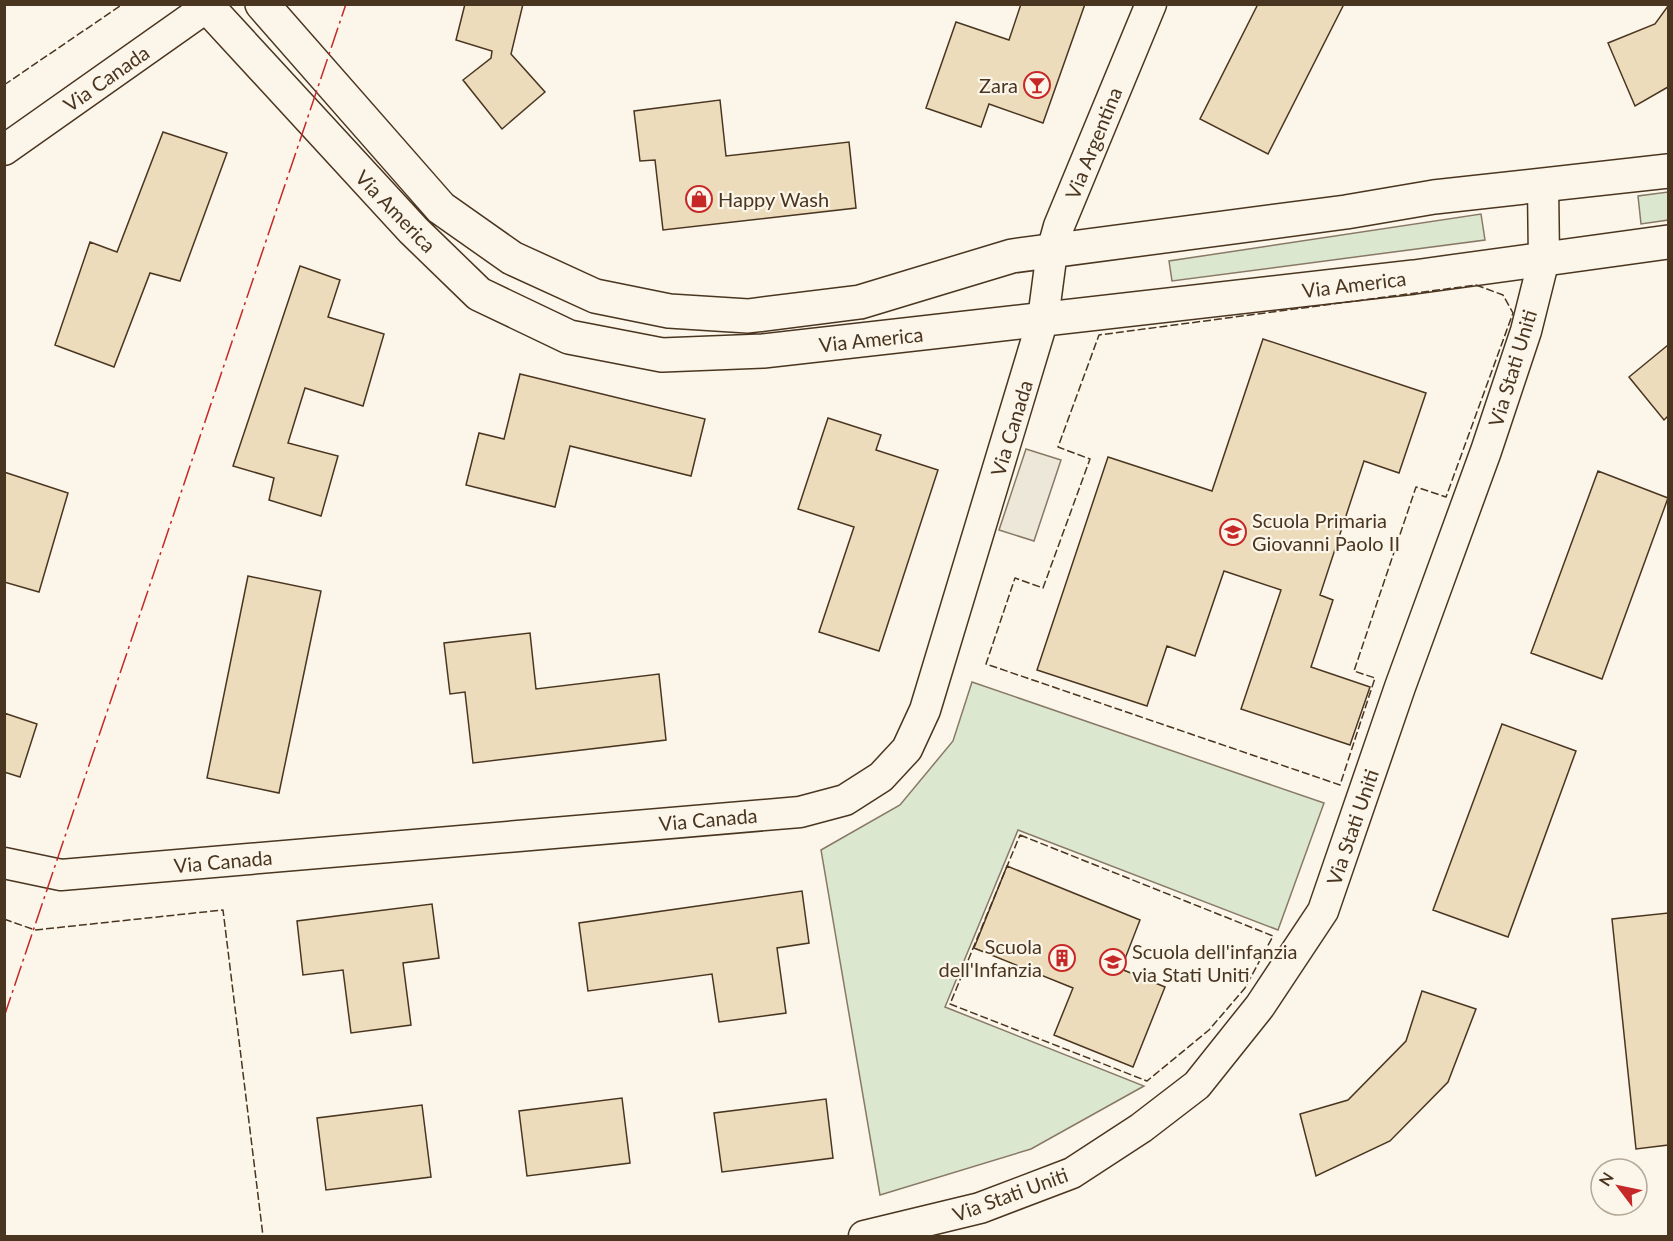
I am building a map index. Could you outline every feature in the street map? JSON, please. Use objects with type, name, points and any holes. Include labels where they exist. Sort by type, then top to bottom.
[{"type":"street","name":"Via America","points":[[262,4],[441,207],[512,258],[595,296],[669,311],[748,316],[860,302],[1012,256],[1324,215],[1434,196],[1668,171]]},
{"type":"street","name":"Via Argentina","points":[[1048,284],[1052,251],[1059,226],[1151,4]]},
{"type":"street","name":"Via America","points":[[208,5],[413,230],[478,294],[568,337],[662,355],[762,351],[1414,277],[1668,242]]},
{"type":"street","name":"Via Canada","points":[[4,150],[208,5]]},
{"type":"street","name":"Via Stati Uniti","points":[[864,1236],[980,1208],[1072,1173],[1141,1128],[1197,1085],[1260,1006],[1323,911],[1400,687],[1486,451],[1526,331],[1544,259],[1542,185]]},
{"type":"street","name":"Via Canada","points":[[4,863],[60,875],[800,812],[845,800],[881,777],[907,749],[925,710],[1043,319],[1048,284]]},
{"type":"green space","points":[[1668,192],[1668,220],[1641,224],[1638,196]]},
{"type":"green space","points":[[1481,214],[1485,240],[1172,281],[1169,261]]},
{"type":"green space","points":[[972,682],[1324,803],[1278,930],[1018,830],[945,1007],[1144,1086],[1031,1149],[880,1195],[821,850],[900,805],[953,741]]},
{"type":"shaded area","points":[[1026,449],[1061,460],[1034,541],[999,530]]},
{"type":"building","points":[[465,4],[523,4],[511,54],[545,92],[502,129],[463,80],[491,58],[492,51],[456,40]]},
{"type":"building","points":[[1021,4],[1085,4],[1043,123],[989,104],[981,127],[926,108],[956,22],[1009,40]]},
{"type":"building","points":[[1258,4],[1344,4],[1268,154],[1200,119]]},
{"type":"building","points":[[1668,6],[1668,87],[1635,106],[1608,43],[1655,24]]},
{"type":"building","points":[[720,100],[726,156],[849,142],[856,208],[663,230],[655,160],[640,161],[634,111]]},
{"type":"building","points":[[163,132],[227,153],[180,281],[150,273],[114,367],[55,345],[90,242],[117,252]]},
{"type":"building","points":[[300,266],[340,280],[328,317],[384,334],[363,406],[305,388],[288,443],[338,456],[321,516],[269,500],[274,478],[233,466]]},
{"type":"building","points":[[1263,339],[1426,393],[1399,473],[1364,461],[1320,595],[1333,600],[1311,667],[1370,687],[1350,745],[1241,709],[1281,590],[1224,571],[1195,656],[1167,646],[1147,706],[1037,670],[1108,457],[1212,491]]},
{"type":"building","points":[[1668,345],[1668,416],[1664,420],[1629,377]]},
{"type":"building","points":[[520,374],[705,419],[691,476],[570,446],[555,507],[466,485],[479,433],[504,439]]},
{"type":"building","points":[[828,418],[881,435],[876,450],[938,470],[879,651],[819,632],[854,527],[798,509]]},
{"type":"building","points":[[1598,471],[1668,498],[1602,679],[1531,653]]},
{"type":"building","points":[[4,472],[68,493],[39,592],[4,582]]},
{"type":"building","points":[[248,576],[321,591],[279,793],[207,778]]},
{"type":"building","points":[[530,633],[536,689],[659,674],[666,740],[473,763],[465,692],[450,694],[444,643]]},
{"type":"building","points":[[4,713],[37,724],[20,777],[4,772]]},
{"type":"building","points":[[1502,724],[1576,751],[1508,937],[1433,910]]},
{"type":"building","name":"Scuola dell'Infanzia","points":[[1007,866],[1140,920],[1121,969],[1165,987],[1133,1067],[1054,1035],[1073,988],[974,948]]},
{"type":"building","points":[[802,891],[809,943],[777,948],[786,1013],[719,1022],[712,974],[588,991],[579,923]]},
{"type":"building","points":[[432,904],[439,958],[403,963],[411,1025],[351,1033],[343,970],[303,975],[297,921]]},
{"type":"building","points":[[1668,913],[1668,1145],[1636,1149],[1612,919]]},
{"type":"building","points":[[1422,991],[1476,1009],[1448,1082],[1390,1141],[1316,1176],[1300,1114],[1348,1100],[1406,1041]]},
{"type":"building","points":[[622,1098],[630,1163],[527,1176],[519,1111]]},
{"type":"building","points":[[826,1099],[833,1158],[722,1172],[714,1113]]},
{"type":"building","points":[[422,1105],[431,1177],[326,1190],[317,1118]]},
{"type":"fence","points":[[4,85],[123,4]]},
{"type":"fence","points":[[1476,285],[1503,295],[1513,313],[1446,497],[1416,487],[1354,671],[1375,678],[1340,785],[986,664],[1015,578],[1043,588],[1090,459],[1058,447],[1099,335],[1476,285]]},
{"type":"fence","points":[[1020,835],[1273,936],[1245,988],[1209,1030],[1147,1081],[950,1004],[1020,835]]},
{"type":"fence","points":[[4,919],[35,930],[223,910],[263,1236]]},
{"type":"power","points":[[4,1017],[346,4]]},
{"type":"place","name":"Zara","points":[[1037,85]]},
{"type":"place","name":"Happy Wash","points":[[699,199]]},
{"type":"place","name":"Scuola Primaria Giovanni Paolo II","points":[[1233,532]]},
{"type":"place","name":"Scuola dell'Infanzia","points":[[1062,958]]},
{"type":"place","name":"Scuola dell'infanzia via Stati Uniti","points":[[1113,962]]}]
